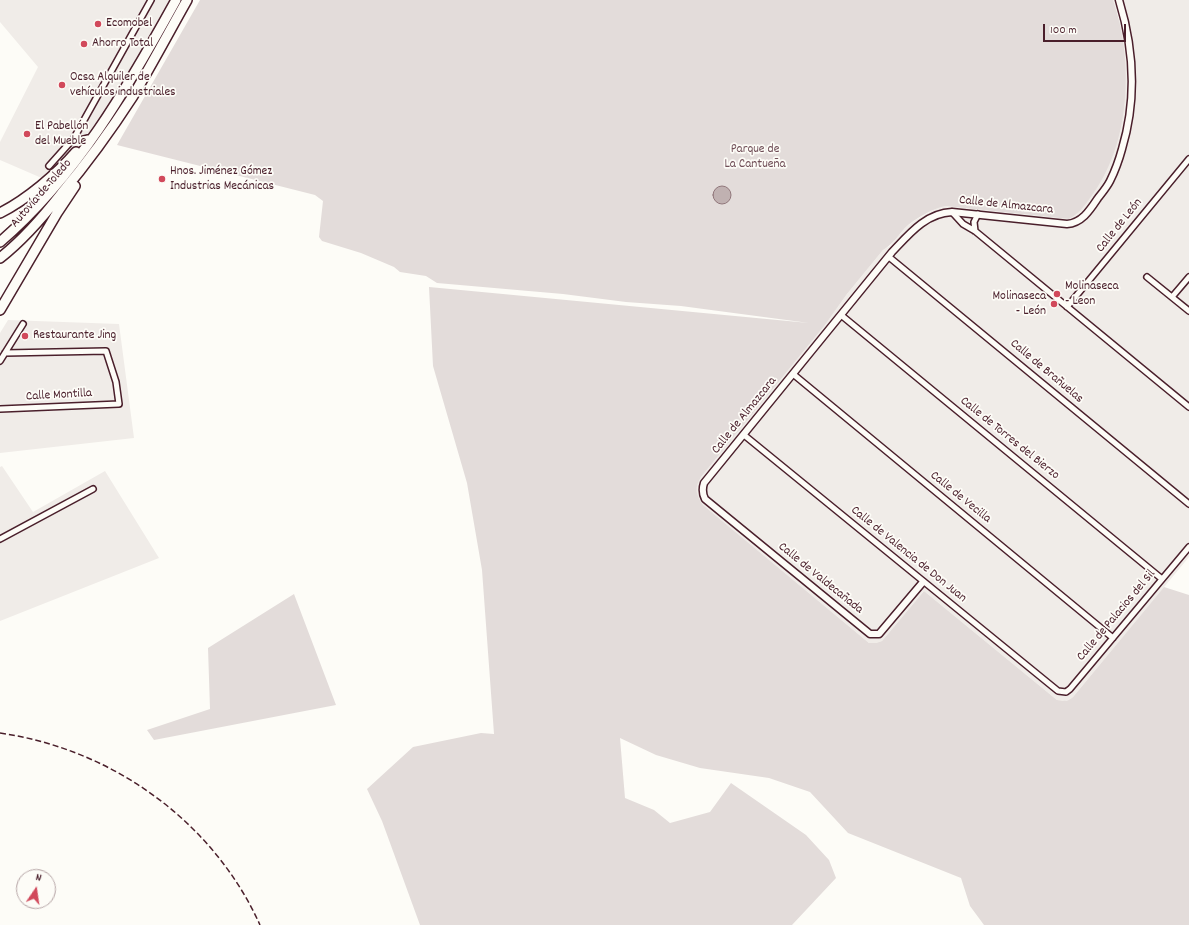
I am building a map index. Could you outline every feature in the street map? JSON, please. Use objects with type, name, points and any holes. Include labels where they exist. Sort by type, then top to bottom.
[{"type":"highway","name":"Autovía de Toledo","points":[[0,242],[43,199],[84,151],[92,136],[154,41],[176,0]]},
{"type":"highway","name":"Autovía de Toledo","points":[[0,258],[29,232],[46,213],[112,128],[187,0]]},
{"type":"highway","points":[[0,310],[57,213],[112,128]]},
{"type":"highway","points":[[0,213],[12,208],[38,188],[72,157],[92,136]]},
{"type":"street","points":[[49,166],[74,138],[151,0]]},
{"type":"street","name":"Calle de Almazcara","points":[[702,488],[704,483],[889,257],[918,226],[927,219],[944,212],[952,212],[1071,224],[1081,219],[1089,211],[1110,181],[1118,162],[1130,116],[1133,76],[1132,61],[1126,22],[1119,0]]},
{"type":"street","points":[[74,138],[80,140],[92,136]]},
{"type":"street","name":"Calle de León","points":[[1067,307],[1189,159]]},
{"type":"street","points":[[952,212],[963,224],[975,231],[1189,407]]},
{"type":"street","points":[[975,231],[974,222],[978,214]]},
{"type":"street","name":"Calle de Brañuelas","points":[[889,257],[1189,504]]},
{"type":"street","points":[[1147,276],[1189,311]]},
{"type":"street","points":[[1172,297],[1189,277]]},
{"type":"street","name":"Calle de Torres del Bierzo","points":[[841,315],[1162,579]]},
{"type":"street","points":[[0,361],[23,324]]},
{"type":"street","name":"Calle Montilla","points":[[0,409],[118,404],[116,382],[106,351],[5,353]]},
{"type":"street","name":"Calle de Vecilla","points":[[793,374],[1113,638]]},
{"type":"street","name":"Calle de Valencia de Don Juan","points":[[744,435],[1058,691]]},
{"type":"street","name":"Calle de Valdecañada","points":[[702,488],[705,499],[870,634],[879,634],[923,582]]},
{"type":"street","points":[[0,539],[93,489]]},
{"type":"street","name":"Calle de Palacios del Sil","points":[[1058,691],[1066,692],[1070,689],[1189,547]]},
{"type":"shaded area","points":[[0,0],[172,0],[98,126],[44,179],[0,160],[0,142],[38,67],[0,22]]},
{"type":"shaded area","points":[[1113,0],[1189,0],[1189,557],[1073,697],[1070,700],[1065,701],[1057,700],[924,591],[882,641],[869,643],[703,505],[697,497],[696,489],[697,483],[701,477],[825,325],[847,294],[883,250],[890,246],[906,227],[914,221],[940,206],[1069,219],[1077,214],[1119,18]]},
{"type":"shaded area","points":[[722,186],[728,189],[731,195],[728,201],[722,204],[716,201],[713,195],[716,189]]},
{"type":"shaded area","points":[[8,320],[119,324],[134,438],[0,453],[0,333]]},
{"type":"shaded area","points":[[2,466],[33,512],[105,471],[159,558],[0,621],[0,467]]},
{"type":"green space","name":"Parque de La Cantueña","points":[[200,0],[1113,0],[1120,24],[1124,49],[1126,75],[1125,102],[1121,128],[1114,153],[1104,177],[1081,210],[1069,219],[946,206],[930,211],[913,221],[892,243],[883,250],[847,294],[825,325],[701,477],[697,485],[697,491],[703,505],[869,643],[882,641],[924,591],[1057,700],[1064,701],[1073,697],[1164,587],[1189,595],[1189,925],[984,925],[970,906],[961,878],[848,833],[810,792],[769,778],[700,768],[656,755],[620,738],[625,798],[654,810],[670,823],[710,812],[731,783],[806,835],[829,860],[836,878],[792,925],[420,925],[382,821],[367,789],[413,747],[481,733],[494,734],[482,570],[467,483],[433,366],[429,287],[809,323],[681,306],[437,283],[426,276],[400,272],[394,267],[361,253],[322,241],[319,237],[323,201],[315,195],[117,145]]},
{"type":"green space","points":[[294,594],[336,705],[154,740],[147,730],[210,709],[208,648]]},
{"type":"railway","points":[[0,733],[41,742],[81,755],[119,773],[154,796],[187,823],[215,853],[240,888],[260,925]]},
{"type":"place","name":"Ecomobel","points":[[98,24]]},
{"type":"place","name":"Ahorro Total","points":[[84,44]]},
{"type":"place","name":"Ocsa Alquiler de vehículos industriales","points":[[62,85]]},
{"type":"place","name":"El Pabellón del Mueble","points":[[27,134]]},
{"type":"place","name":"Hnos. Jiménez Gómez Industrias Mecánicas","points":[[162,179]]},
{"type":"place","name":"Molinaseca - Leon","points":[[1057,294]]},
{"type":"place","name":"Molinaseca - León","points":[[1054,304]]},
{"type":"place","name":"Restaurante Jing","points":[[25,336]]}]
